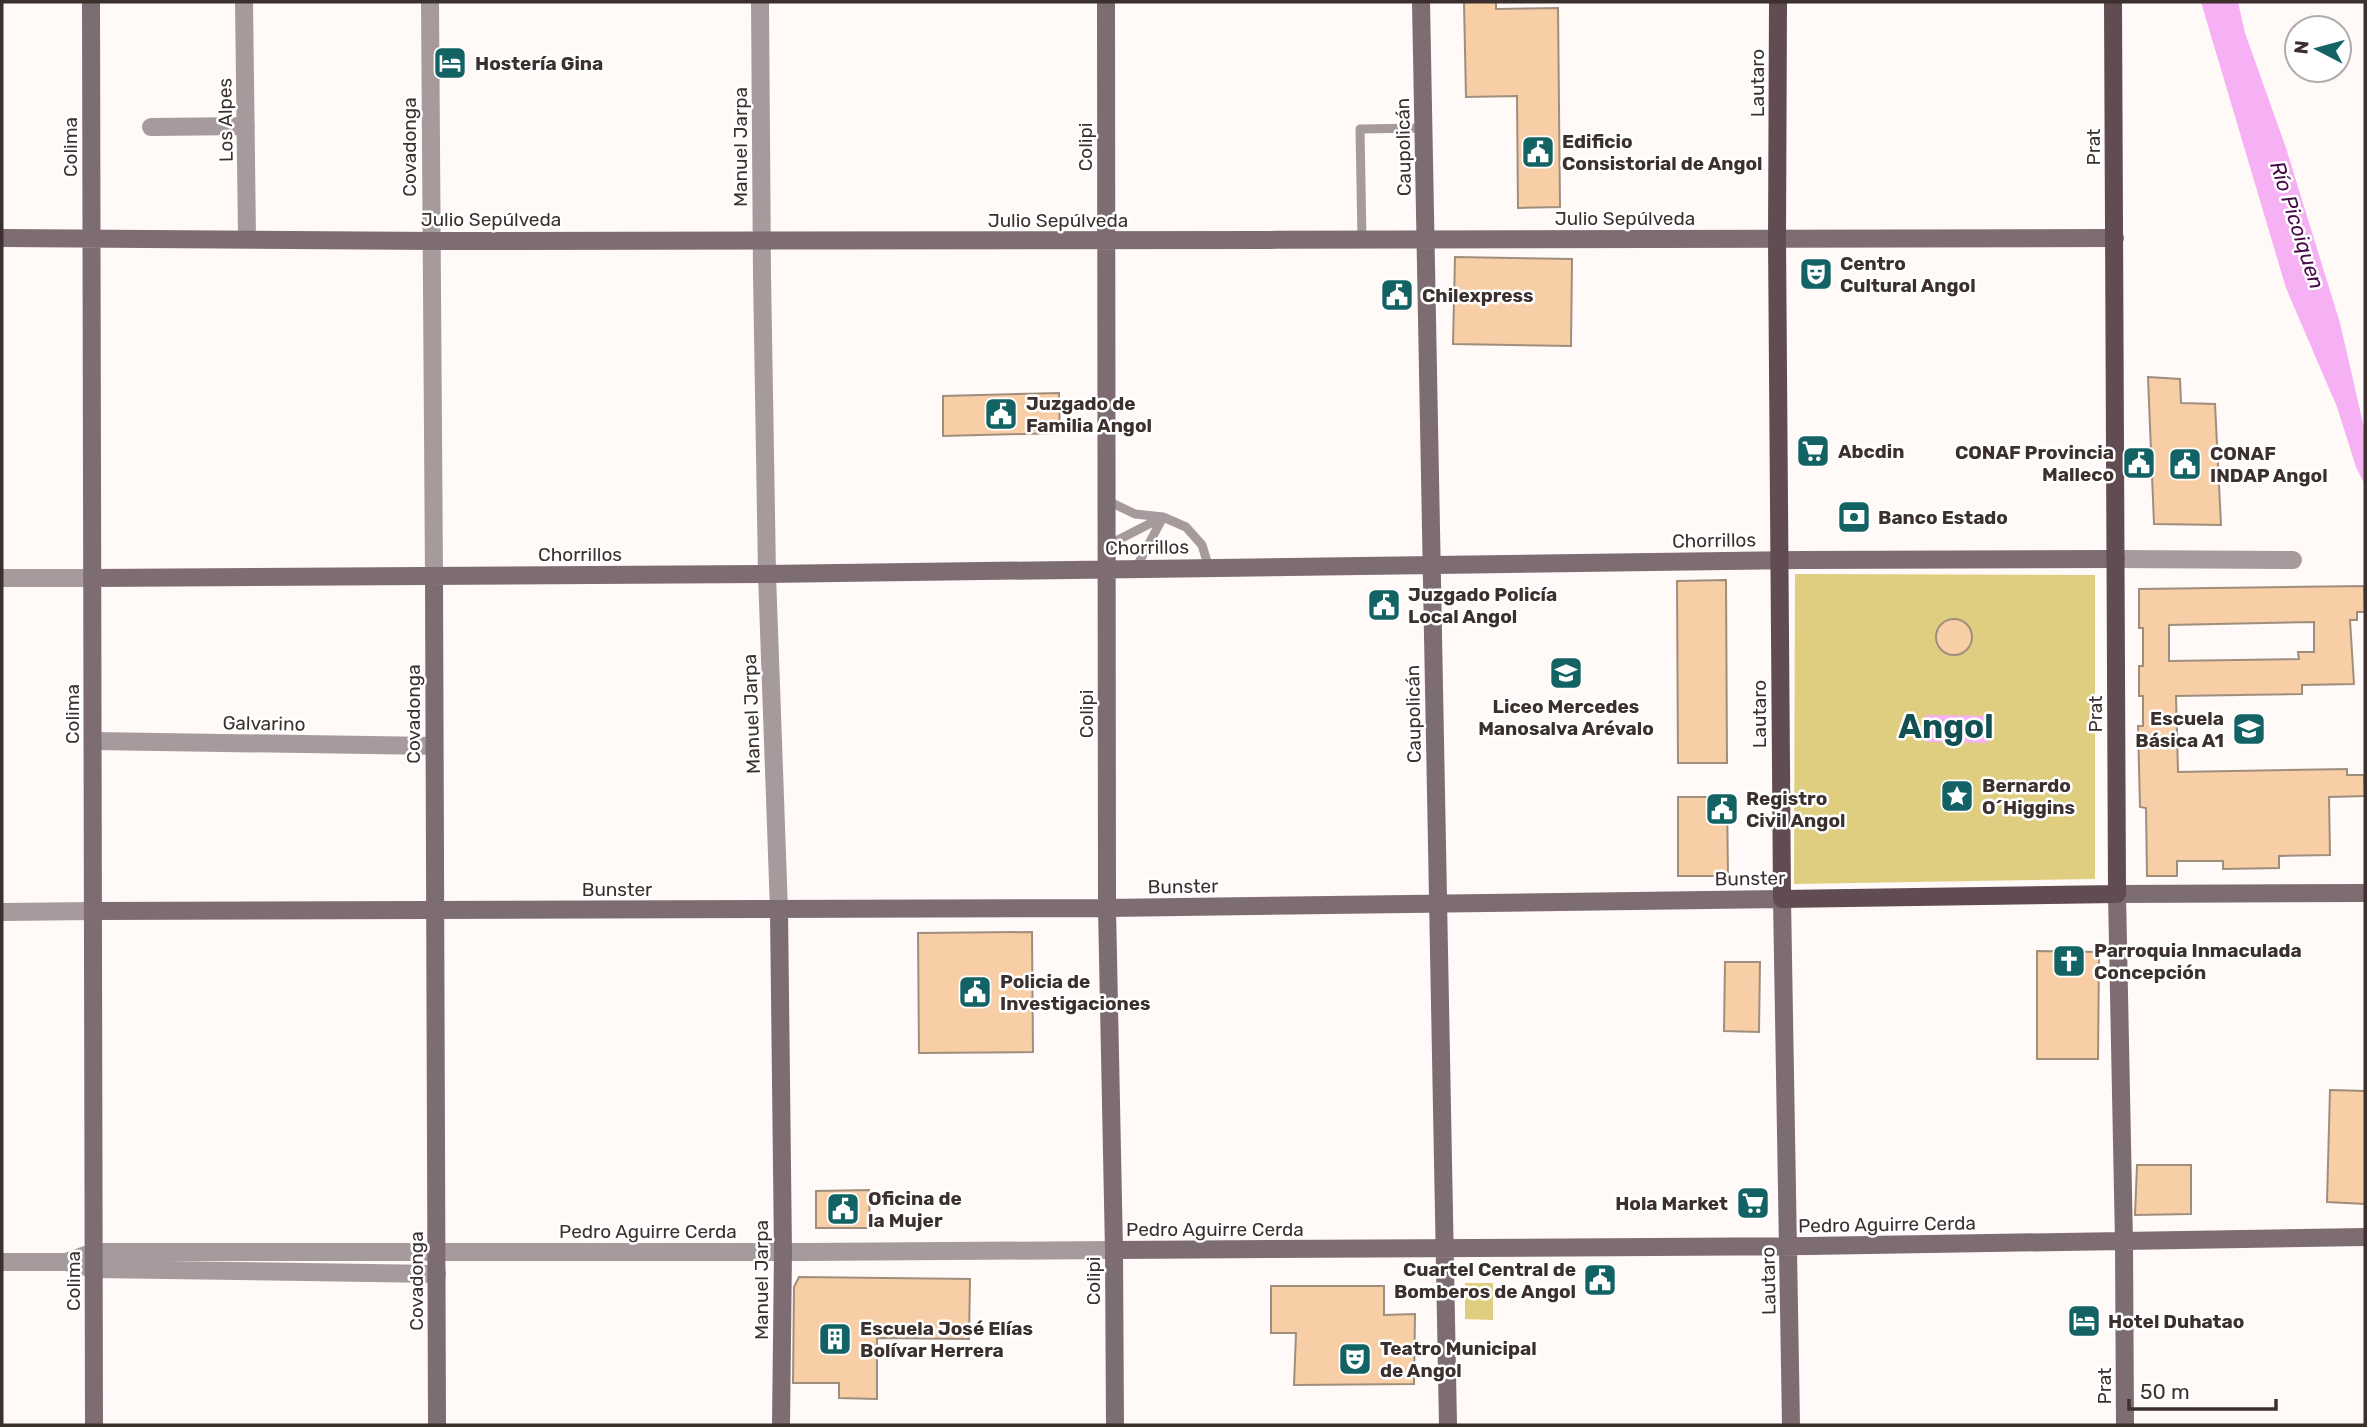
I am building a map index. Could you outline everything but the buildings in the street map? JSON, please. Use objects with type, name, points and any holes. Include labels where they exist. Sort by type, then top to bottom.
[{"type":"main road","name":"Lautaro","points":[[1778,2],[1782,899]]},
{"type":"main road","name":"Prat","points":[[2113,2],[2117,894]]},
{"type":"main road","name":"Bunster","points":[[1782,899],[2117,894]]},
{"type":"street","name":"Colima","points":[[91,2],[94,1425]]},
{"type":"street","name":"Los Alpes","points":[[244,2],[247,238]]},
{"type":"street","name":"Covadonga","points":[[430,2],[437,1425]]},
{"type":"street","name":"Manuel Jarpa","points":[[760,2],[767,574],[779,910],[783,1252],[780,1425]]},
{"type":"street","name":"Colipi","points":[[1106,2],[1107,908],[1115,1425]]},
{"type":"street","name":"Caupolicán","points":[[1421,2],[1448,1425]]},
{"type":"street","points":[[151,127],[246,126]]},
{"type":"street","name":"Julio Sepúlveda","points":[[2,238],[430,241],[2115,238]]},
{"type":"street","name":"Chorrillos","points":[[2,578],[767,574],[1779,561],[2293,560]]},
{"type":"street","name":"Galvarino","points":[[93,741],[434,746]]},
{"type":"street","name":"Bunster","points":[[2117,894],[2365,893]]},
{"type":"street","name":"Prat","points":[[2117,894],[2125,1425]]},
{"type":"street","name":"Bunster","points":[[2,912],[1107,908],[1782,899]]},
{"type":"street","name":"Lautaro","points":[[1782,899],[1791,1425]]},
{"type":"street","name":"Pedro Aguirre Cerda","points":[[2,1262],[437,1252],[1444,1249],[2365,1237]]},
{"type":"street","name":"Pedro Aguirre Cerda","points":[[94,1261],[437,1274]]},
{"type":"lane","points":[[1362,240],[1360,129],[1423,128]]},
{"type":"lane","points":[[1108,501],[1135,514],[1163,517],[1186,527],[1196,536],[1207,556],[1209,568]]},
{"type":"lane","points":[[1108,545],[1163,517]]},
{"type":"lane","points":[[1136,568],[1163,517]]},
{"type":"shaded area","points":[[1795,574],[2095,575],[2095,879],[1794,884]]},
{"type":"shaded area","points":[[1465,1283],[1493,1283],[1493,1320],[1465,1319]]},
{"type":"water","name":"Río Picoiquen","points":[[2201,2],[2238,2],[2245,33],[2286,148],[2340,323],[2365,432],[2365,485],[2356,467],[2337,407],[2286,288]]},
{"type":"water","points":[[1926,715],[1987,716],[1987,743],[1925,742]]},
{"type":"place","name":"Hostería Gina","points":[[450,63]]},
{"type":"place","name":"Edificio Consistorial de Angol","points":[[1538,152]]},
{"type":"place","name":"Centro Cultural Angol","points":[[1816,274]]},
{"type":"place","name":"Chilexpress","points":[[1397,295]]},
{"type":"place","name":"Juzgado de Familia Angol","points":[[1001,414]]},
{"type":"place","name":"Abcdin","points":[[1813,451]]},
{"type":"place","name":"CONAF Provincia Malleco","points":[[2139,463]]},
{"type":"place","name":"CONAF INDAP Angol","points":[[2185,464]]},
{"type":"place","name":"Banco Estado","points":[[1854,517]]},
{"type":"place","name":"Juzgado Policía Local Angol","points":[[1384,605]]},
{"type":"place","name":"Liceo Mercedes Manosalva Arévalo","points":[[1566,673]]},
{"type":"place","name":"Escuela Básica A1","points":[[2249,729]]},
{"type":"place","name":"Bernardo O´Higgins","points":[[1957,796]]},
{"type":"place","name":"Registro Civil Angol","points":[[1722,809]]},
{"type":"place","name":"Parroquia Inmaculada Concepción","points":[[2069,961]]},
{"type":"place","name":"Policia de Investigaciones","points":[[975,992]]},
{"type":"place","name":"Hola Market","points":[[1753,1203]]},
{"type":"place","name":"Oficina de la Mujer","points":[[843,1209]]},
{"type":"place","name":"Cuartel Central de Bomberos de Angol","points":[[1600,1280]]},
{"type":"place","name":"Hotel Duhatao","points":[[2084,1321]]},
{"type":"place","name":"Escuela José Elías Bolívar Herrera","points":[[835,1339]]},
{"type":"place","name":"Teatro Municipal de Angol","points":[[1355,1359]]},
{"type":"district","name":"Angol","points":[[1946,726]]}]
